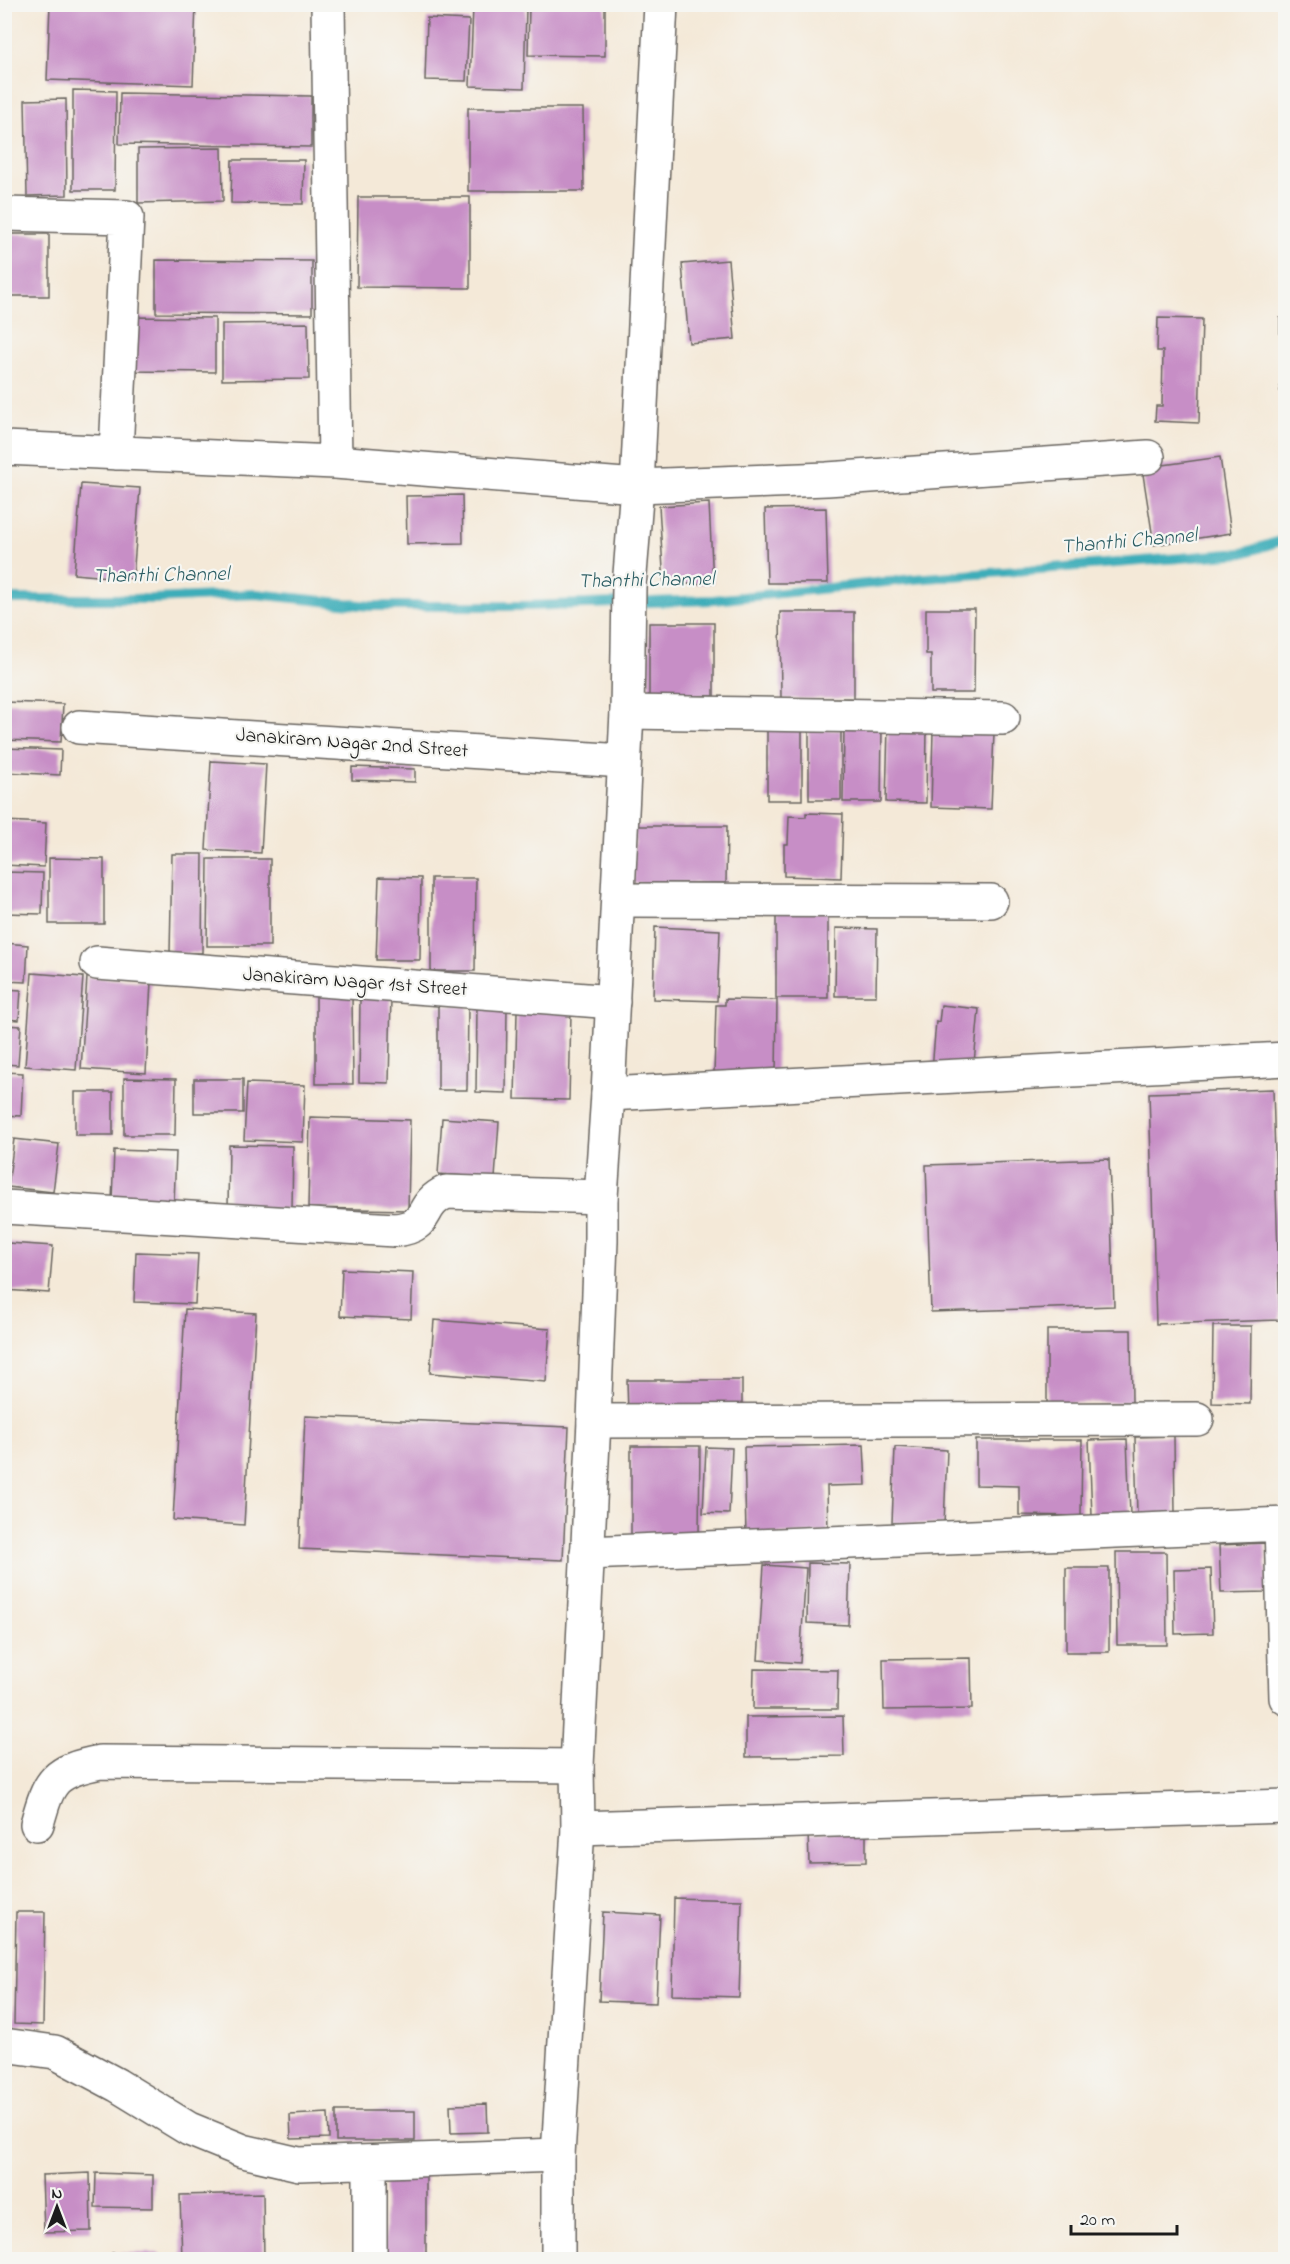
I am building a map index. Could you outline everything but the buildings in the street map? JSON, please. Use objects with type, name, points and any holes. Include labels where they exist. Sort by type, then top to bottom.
[{"type":"street","points":[[328,4],[336,462]]},
{"type":"street","points":[[558,2259],[558,2155],[578,1828],[577,1766],[594,1421],[601,1197],[627,711],[627,624],[637,486],[661,4]]},
{"type":"street","points":[[4,214],[127,217],[116,453]]},
{"type":"street","points":[[4,448],[336,462],[637,486],[827,478],[1148,457]]},
{"type":"street","points":[[627,711],[1004,718]]},
{"type":"street","name":"Janakiram Nagar 2nd Street","points":[[79,727],[624,761]]},
{"type":"street","points":[[618,900],[991,901]]},
{"type":"street","name":"Janakiram Nagar 1st Street","points":[[97,963],[613,1002]]},
{"type":"street","points":[[608,1094],[1286,1059]]},
{"type":"street","points":[[4,1207],[395,1230],[412,1228],[421,1220],[428,1204],[446,1192],[601,1197]]},
{"type":"street","points":[[594,1421],[1197,1419]]},
{"type":"street","points":[[587,1553],[1283,1525],[1286,1698]]},
{"type":"street","points":[[37,1824],[45,1795],[56,1778],[73,1767],[100,1762],[577,1766]]},
{"type":"street","points":[[578,1828],[1286,1806]]},
{"type":"street","points":[[4,2045],[55,2052],[117,2085],[189,2129],[243,2151],[298,2164],[558,2155]]},
{"type":"street","points":[[369,2162],[370,2259]]},
{"type":"waterway","name":"Thanthi Channel","points":[[4,599],[154,599],[256,594],[370,606],[521,606],[714,600],[914,579],[1243,553],[1286,539]]}]
